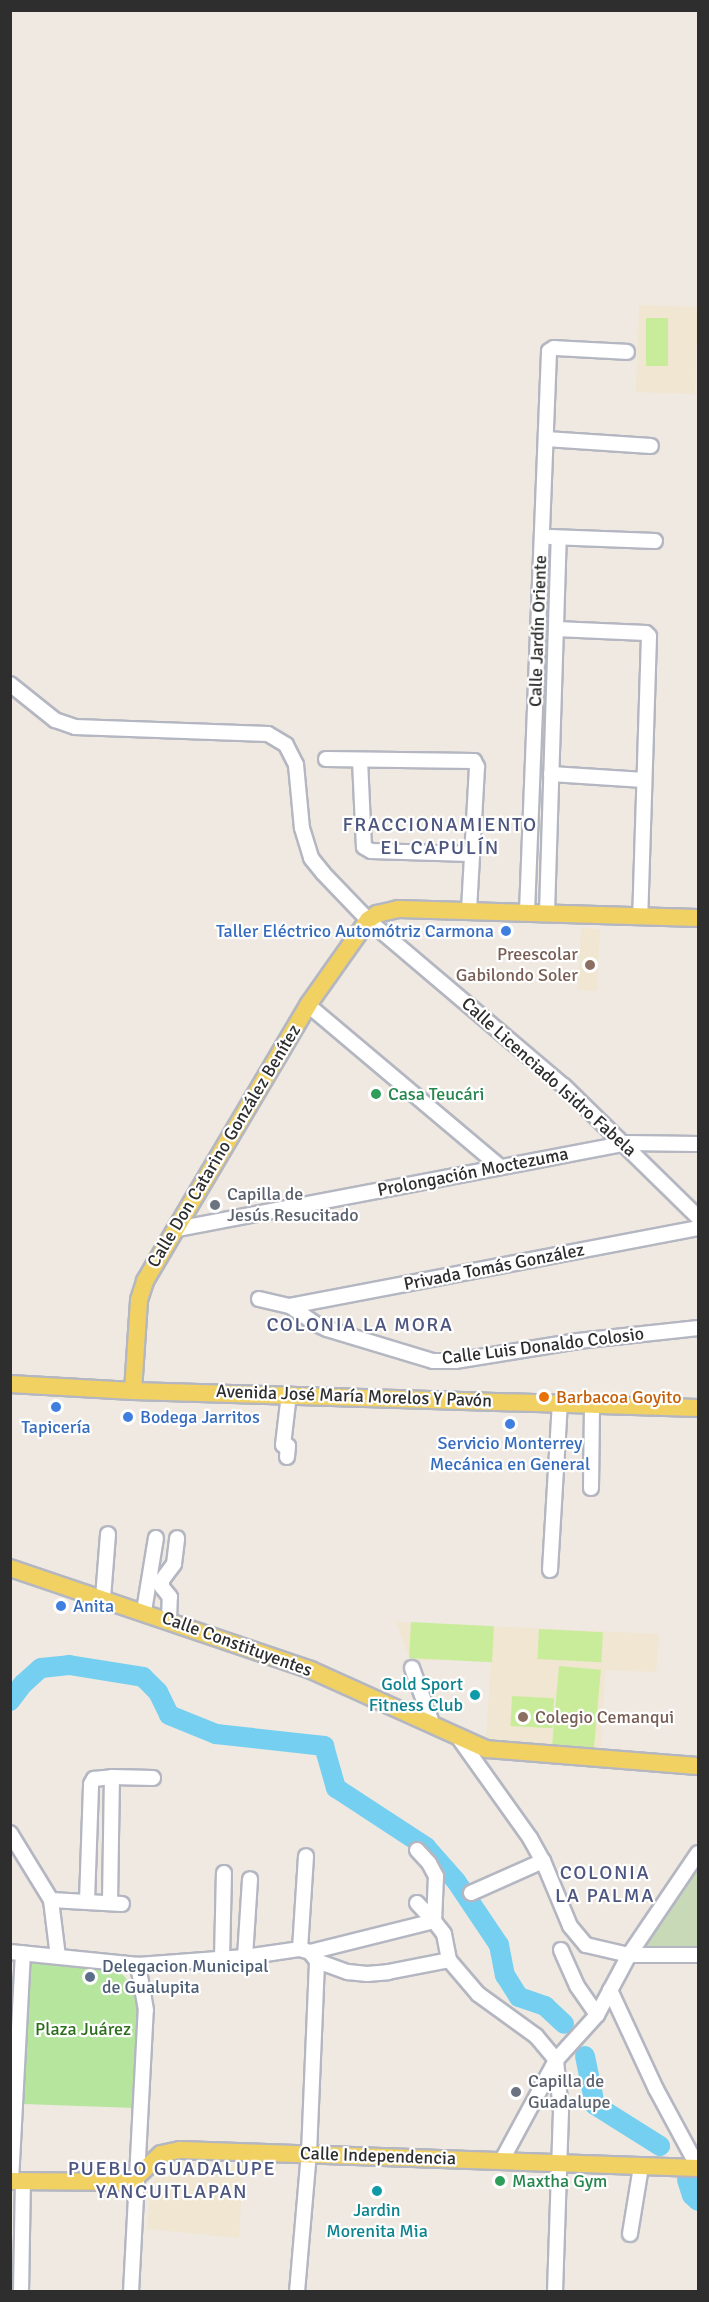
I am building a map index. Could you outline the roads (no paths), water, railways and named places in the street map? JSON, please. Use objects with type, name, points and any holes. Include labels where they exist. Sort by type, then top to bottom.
[{"type":"main road","points":[[368,920],[377,914],[398,909],[699,918]]},
{"type":"main road","name":"Calle Don Catarino González Benítez","points":[[133,1391],[139,1300],[153,1266],[308,1005],[368,920]]},
{"type":"main road","name":"Avenida José María Morelos Y Pavón","points":[[10,1384],[133,1391],[699,1407]]},
{"type":"main road","name":"Calle Constituyentes","points":[[10,1568],[144,1611],[311,1670],[486,1749],[699,1766]]},
{"type":"main road","name":"Calle Independencia","points":[[136,2180],[155,2160],[169,2151],[309,2153],[641,2167],[699,2167]]},
{"type":"main road","points":[[15,2181],[126,2183],[136,2180]]},
{"type":"street","name":"Calle Jardín Oriente","points":[[527,912],[549,351],[554,348],[627,352]]},
{"type":"street","points":[[546,439],[651,446]]},
{"type":"street","points":[[542,537],[655,541]]},
{"type":"street","points":[[547,912],[559,538]]},
{"type":"street","points":[[556,629],[646,633],[649,636],[640,915]]},
{"type":"street","name":"Calle Licenciado Isidro Fabela","points":[[10,684],[55,720],[75,727],[268,734],[286,746],[296,765],[302,828],[311,858],[368,920],[564,1086],[626,1143],[699,1217]]},
{"type":"street","points":[[326,759],[474,761],[477,767],[469,910]]},
{"type":"street","points":[[360,760],[364,848],[371,851],[471,854]]},
{"type":"street","points":[[551,774],[644,780]]},
{"type":"street","points":[[530,826],[550,827]]},
{"type":"street","points":[[308,1005],[499,1166]]},
{"type":"street","name":"Prolongación Moctezuma","points":[[177,1229],[626,1143],[699,1144]]},
{"type":"street","name":"Privada Tomás González","points":[[290,1306],[699,1228]]},
{"type":"street","points":[[259,1299],[290,1306]]},
{"type":"street","name":"Calle Luis Donaldo Colosio","points":[[290,1306],[327,1329],[433,1361],[455,1361],[578,1341],[699,1328]]},
{"type":"street","points":[[287,1457],[288,1446],[283,1446],[289,1394]]},
{"type":"street","points":[[550,1570],[560,1402]]},
{"type":"street","points":[[591,1488],[592,1403]]},
{"type":"street","points":[[103,1598],[108,1534]]},
{"type":"street","points":[[144,1611],[156,1538]]},
{"type":"street","points":[[169,1620],[170,1598],[162,1587],[162,1580],[174,1564],[177,1538]]},
{"type":"street","points":[[412,1668],[432,1723]]},
{"type":"street","points":[[458,1737],[543,1861],[576,1936],[586,1945],[628,1955],[699,1955]]},
{"type":"street","points":[[51,1900],[116,1903],[112,1777]]},
{"type":"street","points":[[87,1901],[91,1784],[94,1779],[112,1777],[153,1778]]},
{"type":"street","points":[[10,1833],[51,1900],[58,1957]]},
{"type":"street","points":[[417,1850],[429,1863],[436,1876],[434,1921]]},
{"type":"street","points":[[502,2160],[556,2060],[597,2015],[628,1955],[699,1853]]},
{"type":"street","points":[[297,2292],[309,2153],[309,1954],[306,1856]]},
{"type":"street","points":[[471,1893],[543,1861]]},
{"type":"street","points":[[222,1959],[224,1872]]},
{"type":"street","points":[[245,1957],[250,1879]]},
{"type":"street","points":[[417,1903],[444,1934],[448,1960],[478,1994],[536,2036],[556,2060],[561,2112],[555,2292]]},
{"type":"street","points":[[21,2292],[15,2181],[17,1953],[138,1965],[309,1954],[434,1921]]},
{"type":"street","points":[[561,1950],[577,1986],[597,2015]]},
{"type":"street","points":[[309,1954],[348,1972],[367,1974],[448,1960]]},
{"type":"street","points":[[131,2292],[146,2010],[138,1965]]},
{"type":"street","points":[[610,1990],[656,2089],[699,2167]]},
{"type":"street","points":[[630,2234],[641,2167]]},
{"type":"waterway","points":[[10,1701],[23,1684],[41,1668],[69,1665],[143,1677],[158,1692],[169,1715],[216,1734],[324,1746],[336,1788],[426,1847],[456,1881],[499,1945],[505,1975],[519,1997],[545,2006],[564,2024]]},
{"type":"waterway","points":[[585,2056],[595,2105],[660,2146]]},
{"type":"waterway","points":[[687,2180],[692,2195],[698,2201]]},
{"type":"place","name":"Taller Eléctrico Automótriz Carmona","points":[[506,931]]},
{"type":"place","name":"Preescolar Gabilondo Soler","points":[[590,965]]},
{"type":"place","name":"Casa Teucári","points":[[376,1094]]},
{"type":"place","name":"Capilla de Jesús Resucitado","points":[[215,1205]]},
{"type":"place","name":"Barbacoa Goyito","points":[[544,1397]]},
{"type":"place","name":"Tapicería","points":[[56,1407]]},
{"type":"place","name":"Bodega Jarritos","points":[[128,1417]]},
{"type":"place","name":"Servicio Monterrey Mecánica en General","points":[[510,1424]]},
{"type":"place","name":"Anita","points":[[61,1606]]},
{"type":"place","name":"Gold Sport Fitness Club","points":[[475,1695]]},
{"type":"place","name":"Colegio Cemanqui","points":[[523,1717]]},
{"type":"place","name":"Delegacion Municipal de Gualupita","points":[[90,1977]]},
{"type":"place","name":"Capilla de Guadalupe","points":[[516,2092]]},
{"type":"place","name":"Maxtha Gym","points":[[500,2181]]},
{"type":"place","name":"Jardin Morenita Mia","points":[[377,2191]]},
{"type":"district","name":"FRACCIONAMIENTO EL CAPULÍN","points":[[440,836]]},
{"type":"district","name":"COLONIA LA MORA","points":[[360,1324]]},
{"type":"district","name":"COLONIA LA PALMA","points":[[605,1884]]},
{"type":"district","name":"PUEBLO GUADALUPE YANCUITLAPAN","points":[[172,2180]]},
{"type":"park label","name":"Plaza Juárez","points":[[83,2029]]}]
